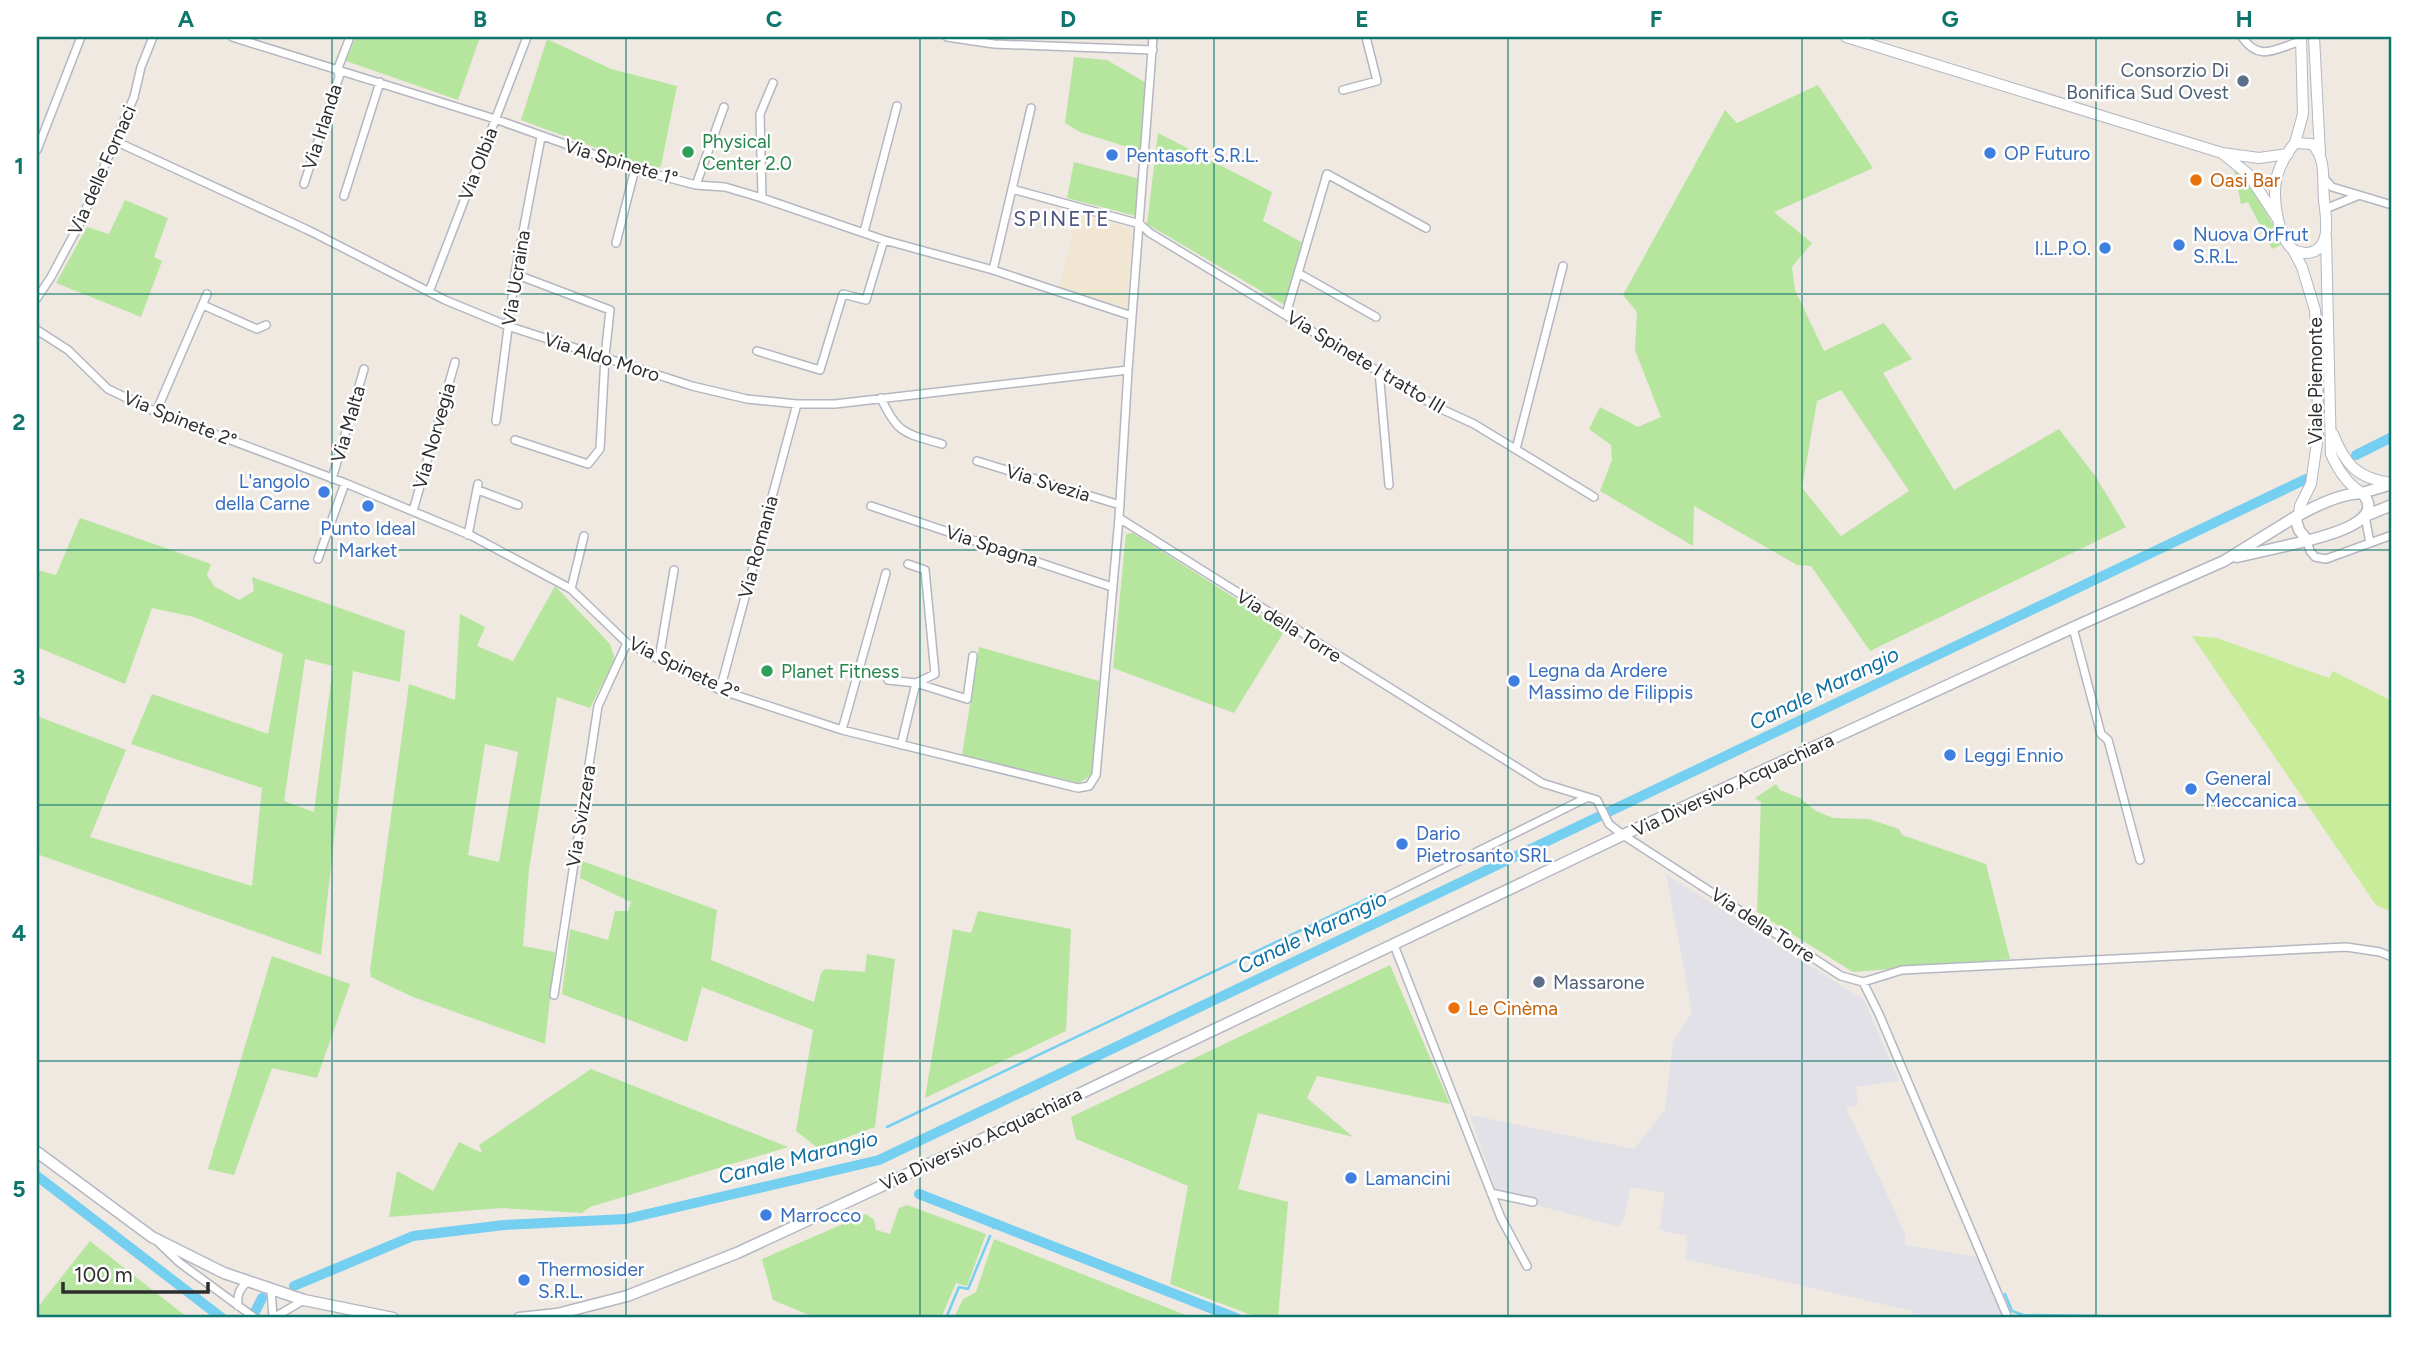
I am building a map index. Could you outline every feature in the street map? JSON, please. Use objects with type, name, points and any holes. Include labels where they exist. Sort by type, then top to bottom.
[{"type":"main road","points":[[2224,561],[2297,516],[2331,499],[2392,484]]},
{"type":"main road","points":[[2362,493],[2369,501],[2370,507],[2365,516]]},
{"type":"main road","points":[[2224,561],[2334,533],[2392,505]]},
{"type":"main road","points":[[2297,516],[2299,530],[2307,540]]},
{"type":"main road","name":"Via Diversivo Acquachiara","points":[[519,1318],[592,1306],[681,1277],[737,1253],[1623,835],[2224,561]]},
{"type":"main road","points":[[37,1152],[152,1237],[247,1282],[304,1300],[393,1318]]},
{"type":"street","points":[[37,150],[82,37]]},
{"type":"street","name":"Via delle Fornaci","points":[[37,298],[80,223],[134,97],[153,37]]},
{"type":"street","name":"Via Spinete 1°","points":[[232,37],[495,119],[635,169],[696,185],[725,187],[884,240],[993,270],[1132,316]]},
{"type":"street","name":"Via Irlanda","points":[[304,184],[339,77],[338,68],[350,37]]},
{"type":"street","name":"Via Olbia","points":[[429,292],[527,37]]},
{"type":"street","points":[[947,37],[994,44],[1153,50]]},
{"type":"street","points":[[1119,518],[1153,37]]},
{"type":"street","points":[[1343,90],[1377,80],[1366,37]]},
{"type":"street","points":[[1846,37],[2222,153],[2259,158],[2288,154]]},
{"type":"street","points":[[2242,37],[2251,50],[2263,53],[2302,39]]},
{"type":"street","name":"Viale Piemonte","points":[[2314,37],[2320,153],[2324,178],[2331,454],[2338,470],[2353,488],[2362,493]]},
{"type":"street","name":"Viale Piemonte","points":[[2297,516],[2311,484],[2318,435],[2315,310],[2302,267],[2278,220],[2277,176],[2295,143],[2303,114],[2302,39]]},
{"type":"street","points":[[344,196],[380,82]]},
{"type":"street","points":[[762,198],[760,114],[773,83]]},
{"type":"street","points":[[864,232],[897,106]]},
{"type":"street","points":[[696,185],[724,107]]},
{"type":"street","points":[[993,270],[1031,108]]},
{"type":"street","name":"Via Ucraina","points":[[496,421],[515,274],[541,137]]},
{"type":"street","name":"Via Aldo Moro","points":[[115,141],[310,231],[429,292],[508,326],[692,386],[747,399],[797,404],[835,404],[1128,370]]},
{"type":"street","points":[[2295,143],[2312,144],[2320,153]]},
{"type":"street","points":[[2222,153],[2248,174],[2278,220]]},
{"type":"street","points":[[616,243],[635,169]]},
{"type":"street","points":[[1286,314],[1300,274],[1327,174],[1426,228]]},
{"type":"street","points":[[2324,178],[2332,187],[2392,205]]},
{"type":"street","name":"Via Spinete I tratto III","points":[[1012,189],[1140,224],[1150,233],[1437,407],[1516,449],[1594,497]]},
{"type":"street","points":[[2325,209],[2357,195]]},
{"type":"street","points":[[2292,248],[2304,254],[2313,252],[2320,247],[2326,236]]},
{"type":"street","points":[[757,351],[820,370],[843,295],[866,300],[884,240]]},
{"type":"street","points":[[1516,449],[1563,266]]},
{"type":"street","points":[[515,274],[610,310],[600,449],[588,464],[515,440]]},
{"type":"street","points":[[1300,274],[1376,317]]},
{"type":"street","points":[[156,412],[208,294]]},
{"type":"street","points":[[203,304],[257,329],[267,325]]},
{"type":"street","name":"Via Spinete 2°","points":[[37,330],[68,350],[108,389],[156,412],[413,511],[468,535],[571,589],[626,643],[720,690],[842,730],[1078,788],[1089,786],[1096,775],[1119,518]]},
{"type":"street","name":"Via Norvegia","points":[[413,511],[455,362]]},
{"type":"street","name":"Via Malta","points":[[332,478],[364,369]]},
{"type":"street","points":[[1379,371],[1389,485]]},
{"type":"street","points":[[881,398],[892,423],[911,435],[942,444]]},
{"type":"street","name":"Via Romania","points":[[720,690],[797,404]]},
{"type":"street","points":[[2331,427],[2342,456],[2351,467],[2379,482],[2392,484]]},
{"type":"street","name":"Via Svezia","points":[[977,460],[1119,505]]},
{"type":"street","points":[[318,559],[345,483]]},
{"type":"street","points":[[468,535],[478,487],[519,505]]},
{"type":"street","name":"Via Spagna","points":[[871,506],[1112,587]]},
{"type":"street","points":[[2365,516],[2370,543]]},
{"type":"street","name":"Via della Torre","points":[[1119,518],[1542,783],[1597,800],[1609,824],[1623,835],[1841,976],[1863,982]]},
{"type":"street","points":[[2307,540],[2315,557],[2326,559],[2392,535]]},
{"type":"street","points":[[571,589],[584,536]]},
{"type":"street","points":[[908,564],[925,570],[935,674],[916,683]]},
{"type":"street","points":[[659,659],[674,570]]},
{"type":"street","points":[[842,730],[886,573]]},
{"type":"street","points":[[2073,628],[2101,734],[2108,740],[2140,860]]},
{"type":"street","name":"Via Svizzera","points":[[554,995],[598,706],[626,643]]},
{"type":"street","points":[[888,680],[916,683],[967,699],[973,656]]},
{"type":"street","points":[[901,746],[916,683]]},
{"type":"street","points":[[1386,897],[1586,798]]},
{"type":"street","points":[[1394,944],[1501,1217],[1527,1266]]},
{"type":"street","points":[[2007,1318],[1863,982],[1902,970],[2346,947],[2381,952],[2392,957]]},
{"type":"street","points":[[1491,1192],[1533,1202]]},
{"type":"street","points":[[152,1237],[180,1263],[255,1318]]},
{"type":"street","points":[[238,1306],[237,1297],[247,1282]]},
{"type":"street","points":[[273,1318],[279,1292]]},
{"type":"street","points":[[273,1318],[304,1300]]},
{"type":"shaded area","points":[[1078,214],[1133,230],[1126,308],[1059,288]]},
{"type":"shaded area","points":[[1666,874],[1864,1000],[1899,1081],[1856,1087],[1858,1105],[1846,1108],[1897,1215],[1906,1245],[1977,1257],[2003,1318],[1915,1318],[1912,1311],[1685,1259],[1687,1236],[1659,1230],[1665,1193],[1631,1187],[1620,1227],[1532,1204],[1496,1190],[1470,1115],[1634,1149],[1665,1110],[1673,1042],[1692,1012]]},
{"type":"green space","points":[[356,37],[480,37],[458,100],[346,61]]},
{"type":"green space","points":[[547,39],[611,69],[677,86],[661,166],[656,170],[521,120]]},
{"type":"green space","points":[[1074,57],[1107,60],[1148,84],[1140,151],[1080,132],[1065,123]]},
{"type":"green space","points":[[1818,85],[1873,168],[1774,212],[1812,243],[1792,267],[1795,290],[1824,351],[1884,323],[1912,359],[1883,373],[1954,490],[2059,429],[2096,477],[2126,527],[1870,651],[1811,566],[1797,565],[1694,506],[1693,546],[1600,491],[1612,460],[1611,445],[1589,429],[1600,407],[1638,427],[1661,417],[1635,350],[1637,312],[1623,295],[1725,110],[1737,123]],"holes":[[[1841,390],[1909,491],[1841,536],[1802,488],[1817,401]]]},
{"type":"green space","points":[[1158,133],[1272,192],[1263,221],[1303,243],[1285,305],[1147,224]]},
{"type":"green space","points":[[1074,162],[1140,179],[1136,216],[1067,198]]},
{"type":"green space","points":[[2237,169],[2250,182],[2283,244],[2272,249],[2248,202],[2241,204],[2234,170]]},
{"type":"green space","points":[[125,200],[168,218],[154,257],[162,261],[141,317],[56,283],[87,227],[109,234]]},
{"type":"green space","points":[[80,518],[211,564],[207,575],[214,586],[239,600],[254,591],[252,577],[405,631],[400,682],[353,671],[321,955],[37,854],[37,716],[126,750],[90,837],[252,886],[262,788],[131,744],[152,694],[268,734],[283,654],[194,617],[152,608],[125,684],[37,647],[38,570],[56,575]],"holes":[[[305,659],[333,666],[314,812],[284,801]]]},
{"type":"green space","points":[[1133,533],[1285,630],[1234,713],[1113,668],[1126,534]]},
{"type":"green space","points":[[555,586],[610,644],[615,659],[590,708],[557,697],[529,869],[523,946],[555,952],[545,1044],[413,997],[371,977],[370,970],[409,684],[455,700],[460,614],[485,627],[477,646],[513,661]],"holes":[[[485,744],[518,752],[499,862],[468,855]]]},
{"type":"green space","points":[[2192,636],[2217,638],[2329,678],[2333,671],[2392,701],[2392,912],[2376,905]]},
{"type":"green space","points":[[979,647],[1099,681],[1093,774],[1079,783],[962,755]]},
{"type":"green space","points":[[1776,784],[1780,790],[1800,798],[1816,811],[1833,818],[1869,819],[1899,829],[1902,835],[1986,864],[2010,959],[1853,972],[1757,912],[1761,802],[1755,798]]},
{"type":"green space","points":[[582,861],[717,910],[711,960],[814,1002],[821,973],[825,969],[865,972],[867,954],[895,959],[875,1127],[818,1148],[796,1131],[813,1030],[702,987],[687,1042],[562,994],[570,929],[608,940],[615,911],[628,911],[631,902],[580,878]]},
{"type":"green space","points":[[978,911],[1071,929],[1066,1031],[925,1098],[953,929],[971,933]]},
{"type":"green space","points":[[272,956],[350,984],[317,1078],[272,1068],[234,1175],[208,1169]]},
{"type":"green space","points":[[1390,965],[1450,1104],[1317,1076],[1307,1098],[1353,1137],[1258,1113],[1238,1189],[1288,1202],[1278,1318],[1259,1318],[1170,1284],[1188,1186],[1076,1139],[1071,1117]]},
{"type":"green space","points":[[591,1069],[788,1147],[590,1207],[582,1213],[502,1208],[389,1217],[397,1171],[433,1191],[459,1142],[482,1153],[479,1145]]},
{"type":"green space","points":[[907,1205],[986,1234],[967,1286],[956,1283],[941,1318],[816,1318],[773,1300],[762,1259],[866,1214],[874,1220],[876,1230],[890,1234],[899,1208]]},
{"type":"green space","points":[[994,1239],[1193,1318],[954,1318],[963,1299],[976,1292]]},
{"type":"green space","points":[[90,1241],[188,1318],[37,1318],[37,1308]]},
{"type":"waterway","name":"Canale Marangio","points":[[2356,455],[2392,437]]},
{"type":"waterway","name":"Canale Marangio","points":[[294,1286],[413,1236],[504,1225],[626,1219],[879,1160],[2306,479]]},
{"type":"waterway","points":[[887,1127],[1375,895]]},
{"type":"waterway","points":[[37,1176],[222,1318]]},
{"type":"waterway","points":[[919,1194],[1236,1318]]},
{"type":"waterway","points":[[993,1228],[995,1224]]},
{"type":"waterway","points":[[946,1318],[959,1287],[968,1289],[990,1236]]},
{"type":"waterway","points":[[2005,1294],[2012,1311],[2023,1315],[2116,1318]]},
{"type":"waterway","name":"Canale Marangio","points":[[252,1318],[262,1298]]},
{"type":"place","name":"Consorzio Di Bonifica Sud Ovest","points":[[2243,81]]},
{"type":"place","name":"Physical Center 2.0","points":[[688,152]]},
{"type":"place","name":"OP Futuro","points":[[1990,153]]},
{"type":"place","name":"Pentasoft S.R.L.","points":[[1112,155]]},
{"type":"place","name":"Oasi Bar","points":[[2196,180]]},
{"type":"place","name":"Nuova OrFrut S.R.L.","points":[[2179,245]]},
{"type":"place","name":"I.L.P.O.","points":[[2105,248]]},
{"type":"place","name":"L'angolo della Carne","points":[[324,492]]},
{"type":"place","name":"Punto Ideal Market","points":[[368,506]]},
{"type":"place","name":"Planet Fitness","points":[[767,671]]},
{"type":"place","name":"Legna da Ardere Massimo de Filippis","points":[[1514,681]]},
{"type":"place","name":"Leggi Ennio","points":[[1950,755]]},
{"type":"place","name":"General Meccanica","points":[[2191,789]]},
{"type":"place","name":"Dario Pietrosanto SRL","points":[[1402,844]]},
{"type":"place","name":"Massarone","points":[[1539,982]]},
{"type":"place","name":"Le Cinèma","points":[[1454,1008]]},
{"type":"place","name":"Lamancini","points":[[1351,1178]]},
{"type":"place","name":"Marrocco","points":[[766,1215]]},
{"type":"place","name":"Thermosider S.R.L.","points":[[524,1280]]},
{"type":"district","name":"SPINETE","points":[[1062,218]]}]
